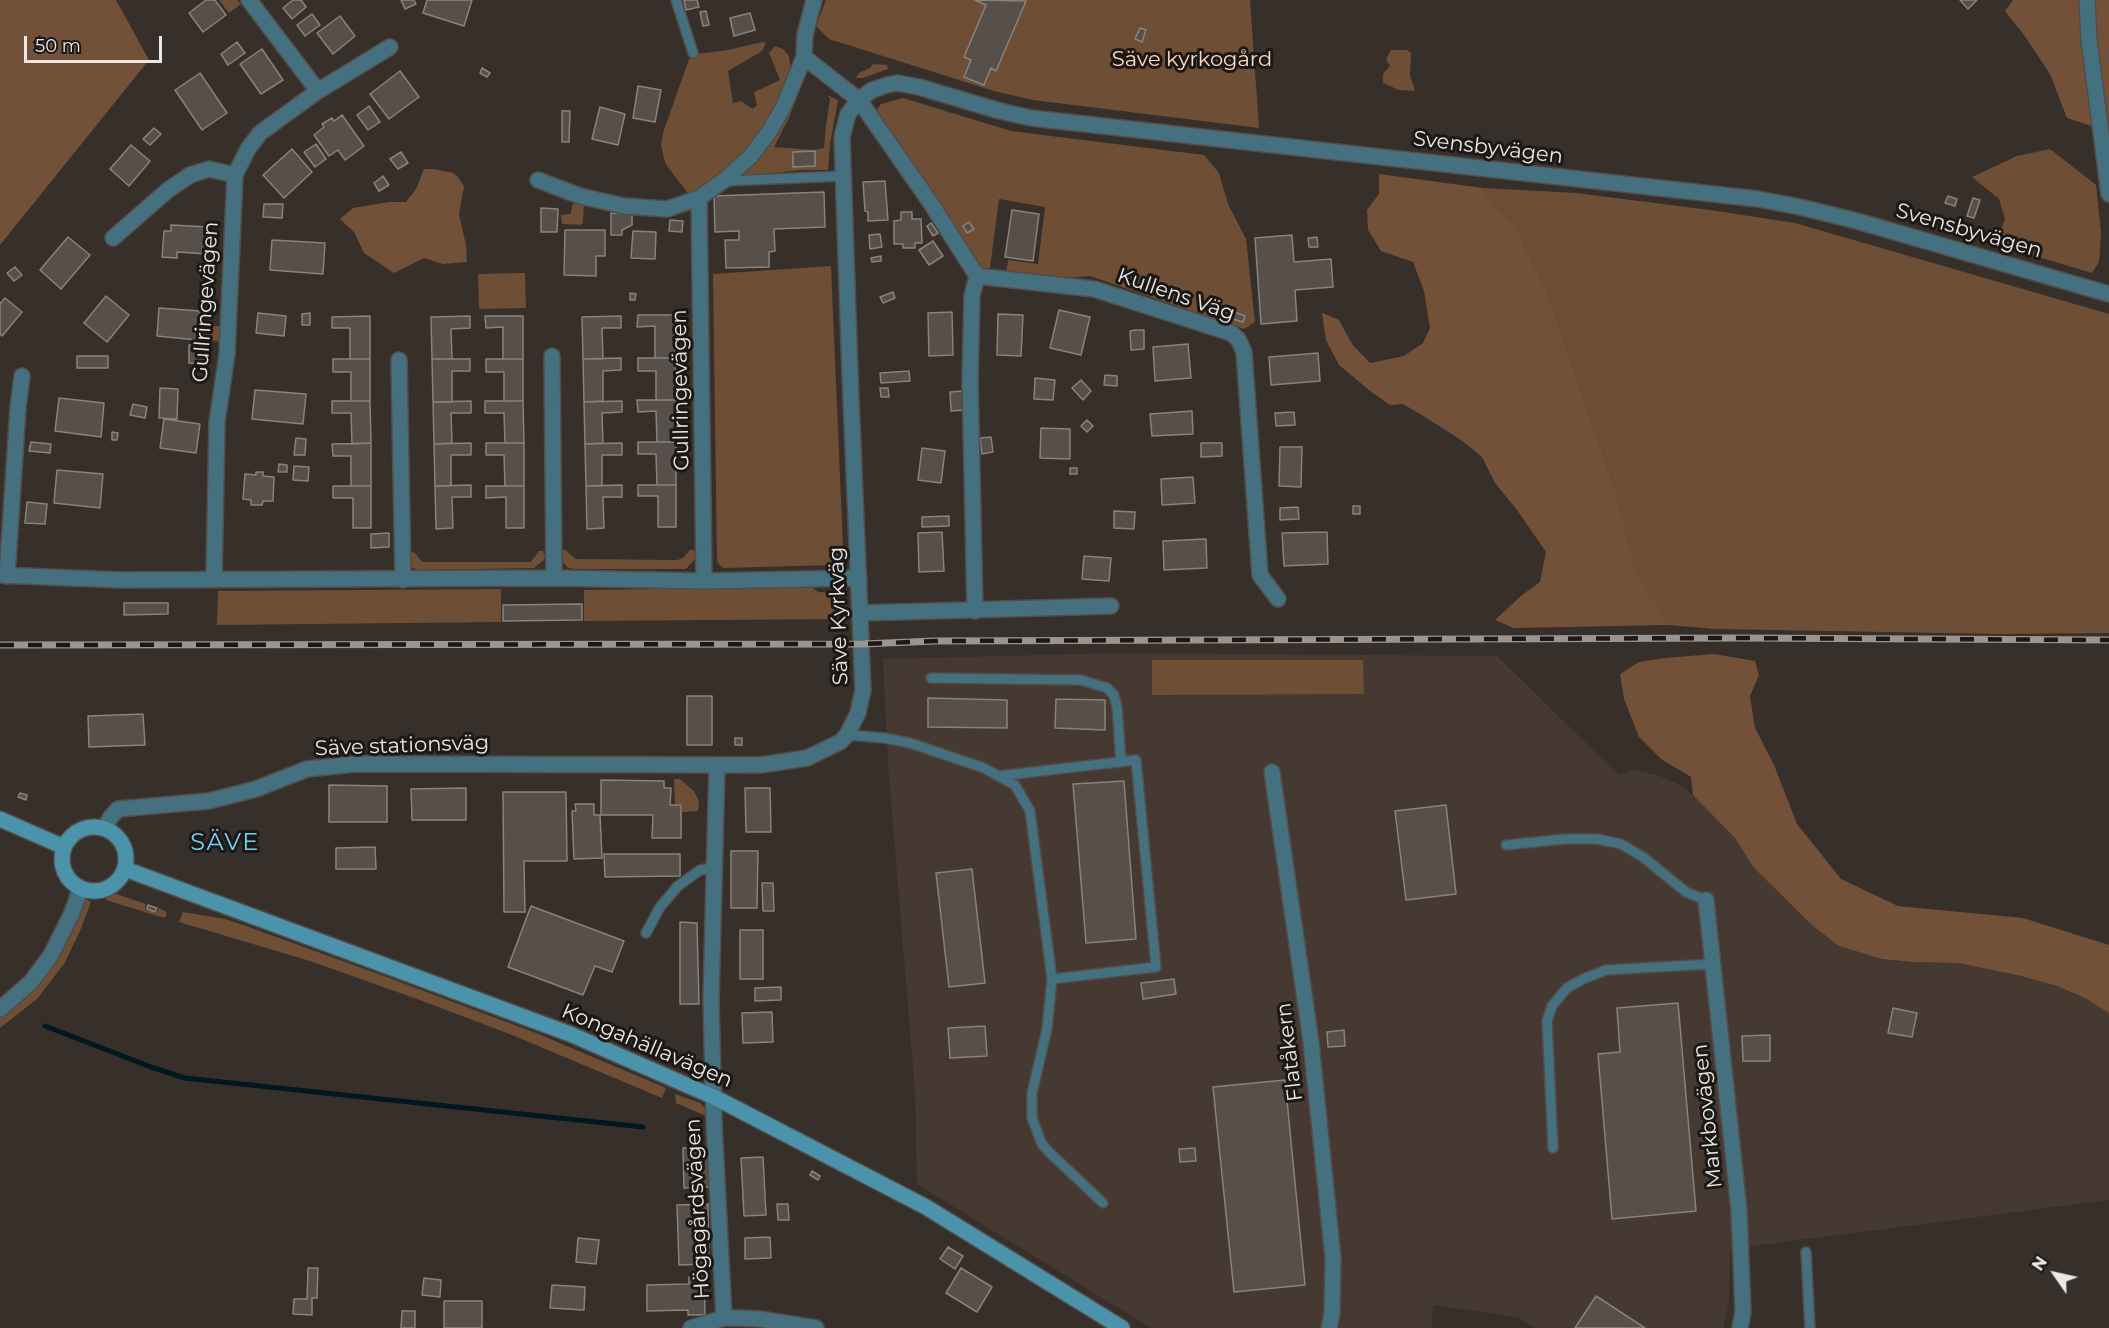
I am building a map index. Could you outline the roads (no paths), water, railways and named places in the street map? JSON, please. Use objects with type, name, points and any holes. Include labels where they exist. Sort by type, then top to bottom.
[{"type":"main road","points":[[0,819],[64,847]]},
{"type":"main road","points":[[94,826],[105,828],[117,836],[125,848],[125,869],[115,884],[104,889],[92,891],[81,888],[68,878],[63,868],[64,847],[70,837],[84,828],[94,826]]},
{"type":"main road","name":"Kongahällavägen","points":[[125,869],[570,1034],[714,1096],[926,1207],[1122,1328]]},
{"type":"street","points":[[249,0],[318,91]]},
{"type":"street","points":[[538,180],[580,196],[624,206],[667,209],[699,198],[750,157],[783,108],[804,57],[804,35],[814,0]]},
{"type":"street","points":[[2087,0],[2089,40],[2109,194]]},
{"type":"street","points":[[113,238],[168,190],[190,175],[209,170],[235,175],[248,149],[260,133],[318,91],[390,47]]},
{"type":"street","points":[[804,57],[859,100],[930,202],[977,276],[972,296],[970,380],[975,610]]},
{"type":"street","name":"Svensbyvägen","points":[[859,100],[872,90],[897,83],[1031,118],[1758,199],[1857,221],[2109,294]]},
{"type":"street","name":"Säve Kyrkväg","points":[[847,735],[858,713],[863,690],[842,148],[844,126],[848,114],[859,100]]},
{"type":"street","name":"Gullringevägen","points":[[214,579],[217,422],[227,354],[235,175]]},
{"type":"street","name":"Gullringevägen","points":[[699,198],[704,581]]},
{"type":"street","name":"Kullens Väg","points":[[977,276],[1094,289],[1224,330],[1238,339],[1244,352],[1260,575],[1278,599]]},
{"type":"street","points":[[552,356],[554,578]]},
{"type":"street","points":[[399,360],[403,580]]},
{"type":"street","points":[[22,376],[3,576],[119,580],[554,578],[704,581],[859,578]]},
{"type":"street","points":[[861,613],[1111,606]]},
{"type":"street","points":[[714,1096],[711,1000],[717,765],[761,765],[807,758],[847,735]]},
{"type":"street","name":"Säve stationsväg","points":[[105,828],[118,809],[208,801],[256,789],[307,769],[355,764],[717,765]]},
{"type":"street","name":"Flatåkern","points":[[1272,772],[1311,1042],[1331,1235],[1332,1314],[1329,1328]]},
{"type":"street","points":[[0,1009],[31,982],[51,955],[71,915],[81,888]]},
{"type":"street","name":"Markbovägen","points":[[1706,900],[1739,1210],[1743,1312],[1740,1328]]},
{"type":"street","name":"Högagårdsvägen","points":[[714,1096],[724,1318]]},
{"type":"street","name":"Högagårdsvägen","points":[[691,1328],[724,1318],[759,1319],[816,1328]]},
{"type":"lane","points":[[676,0],[693,53]]},
{"type":"lane","points":[[723,181],[843,176]]},
{"type":"lane","points":[[931,678],[1082,680],[1107,688],[1114,695],[1117,708],[1121,762]]},
{"type":"lane","points":[[847,735],[885,738],[910,743],[984,768],[1015,785],[1030,811],[1052,980],[1047,1029],[1032,1093],[1032,1118],[1042,1144],[1103,1203]]},
{"type":"lane","points":[[998,776],[1136,760],[1156,967],[1052,980]]},
{"type":"lane","points":[[1506,845],[1576,839],[1597,839],[1620,844],[1643,856],[1686,892],[1706,900]]},
{"type":"lane","points":[[646,933],[660,907],[678,886],[700,870],[713,868]]},
{"type":"lane","points":[[1553,1148],[1547,1021],[1552,1006],[1567,988],[1606,970],[1713,964]]},
{"type":"lane","points":[[1806,1252],[1810,1328]]},
{"type":"waterway","points":[[45,1026],[185,1078],[643,1127]]},
{"type":"railway","points":[[0,645],[863,644],[935,641],[1738,638],[2109,640]]},
{"type":"district","name":"SÄVE","points":[[225,843]]},
{"type":"park label","name":"Säve kyrkogård","points":[[1192,60]]}]
